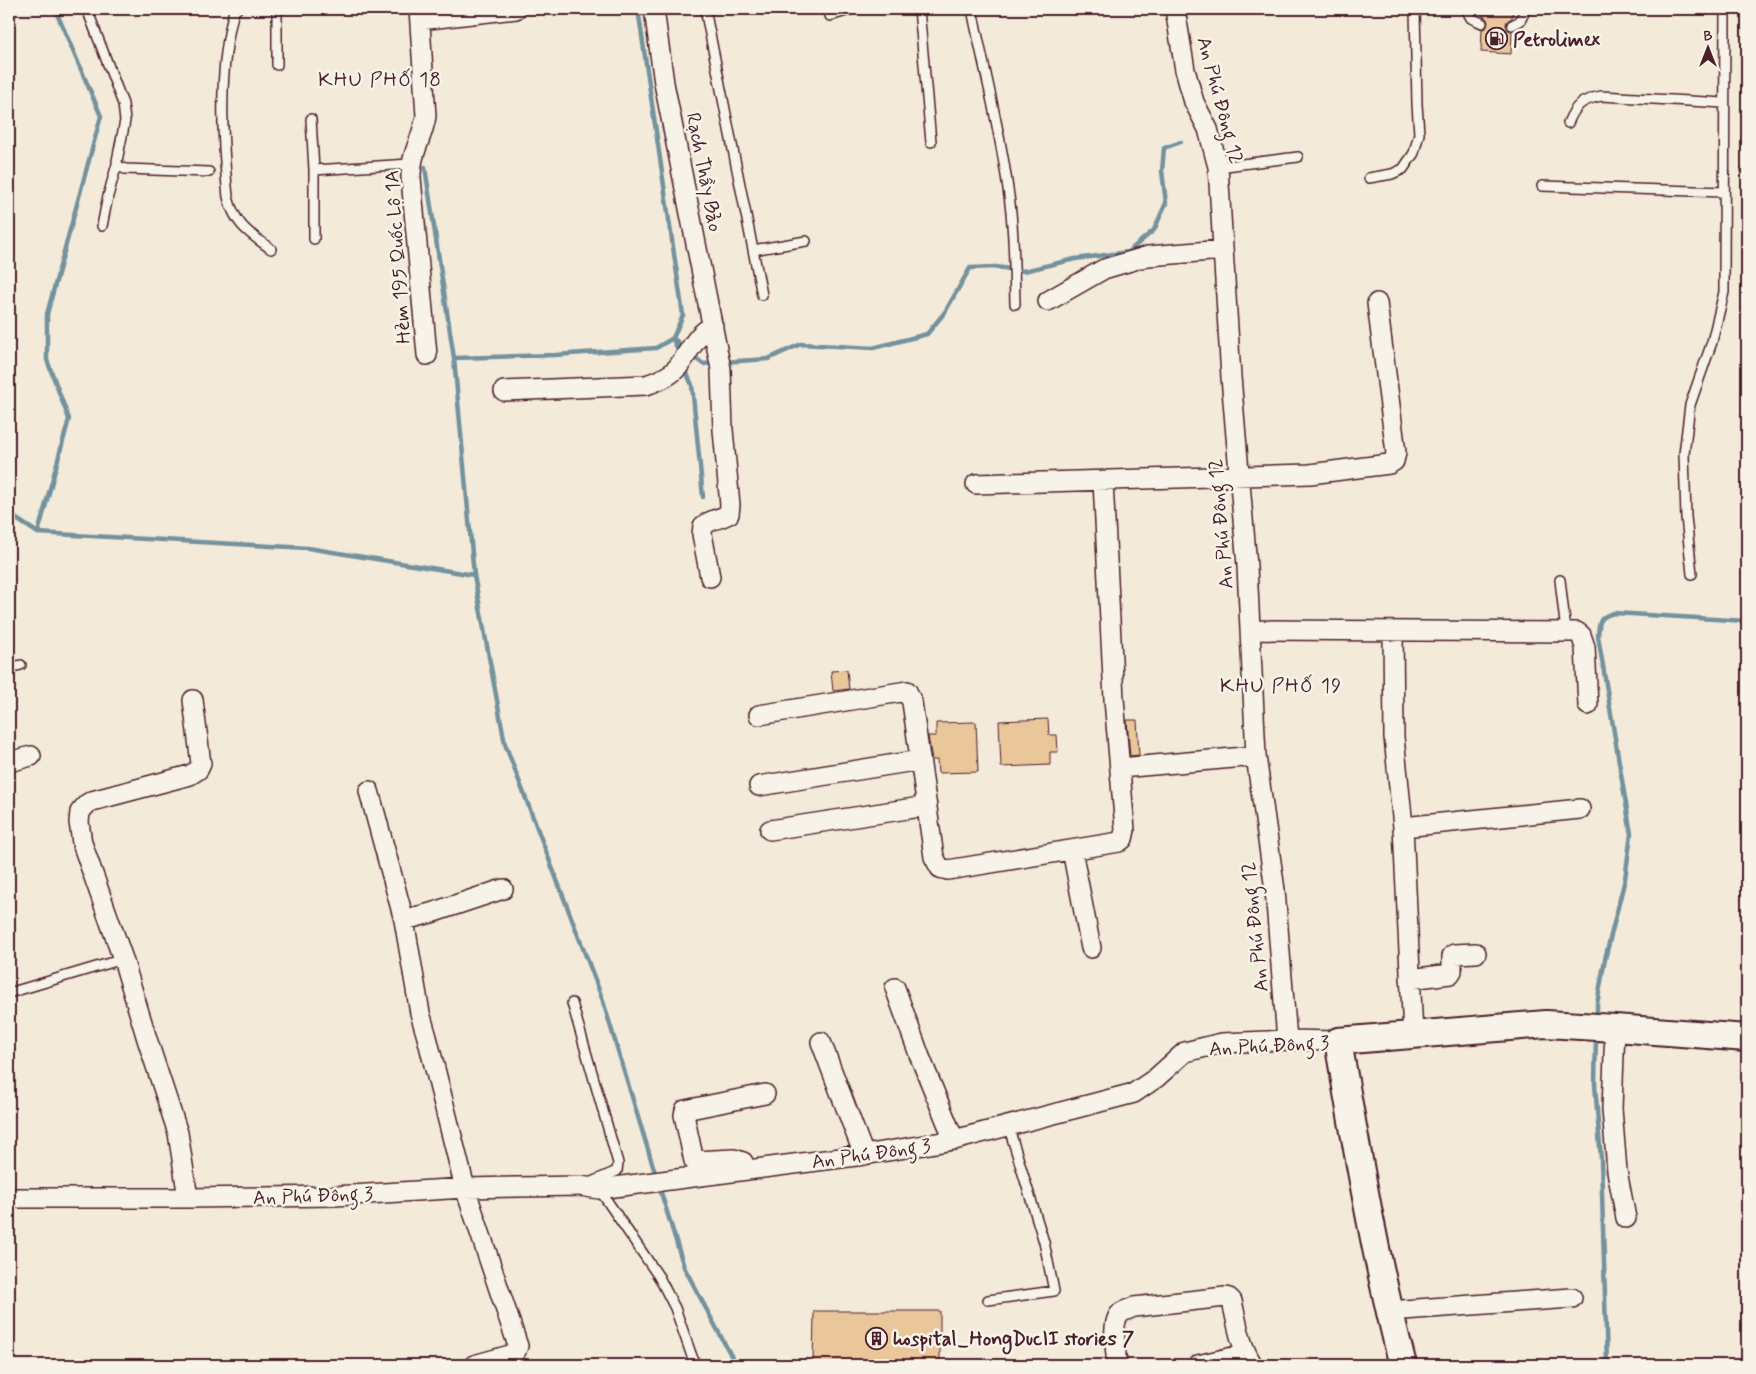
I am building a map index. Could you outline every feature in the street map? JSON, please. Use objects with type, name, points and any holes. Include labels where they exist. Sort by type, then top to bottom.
[{"type":"street","points":[[419,14],[516,9]]},
{"type":"street","name":"Rạch Thầy Bảo","points":[[654,9],[664,83],[721,369],[723,430],[730,505],[729,514],[710,520],[703,526],[702,534],[710,577]]},
{"type":"street","name":"An Phú Đông 12","points":[[1175,9],[1185,70],[1194,102],[1208,129],[1218,167],[1239,477],[1247,566],[1256,756],[1275,890],[1287,1040]]},
{"type":"street","name":"Hẻm 195 Quốc Lộ 1A","points":[[419,14],[426,116],[424,128],[410,164],[427,354]]},
{"type":"street","points":[[1048,301],[1104,269],[1148,256],[1223,250]]},
{"type":"street","points":[[976,484],[1310,474],[1382,465],[1394,461],[1396,453],[1377,303]]},
{"type":"street","points":[[504,391],[646,385],[662,379],[677,368],[703,332],[715,335]]},
{"type":"street","points":[[759,715],[907,691],[912,702],[934,857],[940,868],[948,870],[1119,842],[1125,830],[1114,700],[1103,481]]},
{"type":"street","points":[[1250,630],[1576,632],[1584,640],[1588,705]]},
{"type":"street","points":[[1393,631],[1394,736],[1403,827],[1413,1034]]},
{"type":"street","points":[[188,1198],[178,1134],[123,959],[82,843],[79,822],[80,812],[92,801],[190,775],[198,770],[201,764],[193,700]]},
{"type":"street","points":[[9,762],[31,756]]},
{"type":"street","points":[[1120,768],[1256,756]]},
{"type":"street","points":[[759,786],[920,760]]},
{"type":"street","points":[[370,791],[404,920],[420,1013],[464,1188],[518,1346],[516,1351],[510,1355],[474,1365]]},
{"type":"street","points":[[770,830],[927,806]]},
{"type":"street","points":[[1403,827],[1580,810]]},
{"type":"street","points":[[1072,850],[1091,948]]},
{"type":"street","points":[[404,920],[431,914],[503,889]]},
{"type":"street","points":[[1410,978],[1450,974],[1452,972],[1452,956],[1454,954],[1476,953]]},
{"type":"street","points":[[895,988],[920,1057],[954,1140]]},
{"type":"street","name":"An Phú Đông 3","points":[[9,1198],[335,1196],[464,1188],[580,1186],[599,1189],[864,1155],[954,1140],[1134,1093],[1156,1078],[1185,1052],[1222,1043],[1287,1040],[1338,1041],[1546,1024],[1747,1038]]},
{"type":"street","points":[[1602,1027],[1612,1108],[1617,1171],[1626,1218]]},
{"type":"street","points":[[1338,1041],[1370,1228],[1403,1365]]},
{"type":"street","points":[[822,1042],[864,1155]]},
{"type":"street","points":[[755,1169],[745,1163],[734,1160],[694,1161],[684,1115],[685,1110],[765,1094]]},
{"type":"street","points":[[1117,1365],[1114,1332],[1116,1319],[1121,1312],[1134,1307],[1229,1298],[1232,1301],[1250,1360],[1198,1365]]},
{"type":"street","points":[[1389,1311],[1572,1298]]},
{"type":"lane","points":[[87,9],[123,104],[124,121],[118,165],[108,196],[102,226]]},
{"type":"lane","points":[[237,9],[234,11],[228,36],[222,115],[228,197],[231,210],[239,224],[272,249]]},
{"type":"lane","points":[[277,9],[277,65]]},
{"type":"lane","points":[[705,9],[762,295]]},
{"type":"lane","points":[[830,16],[853,9]]},
{"type":"lane","points":[[919,9],[931,142]]},
{"type":"lane","points":[[972,9],[996,121],[1008,190],[1014,258],[1014,304]]},
{"type":"lane","points":[[1369,178],[1392,174],[1403,169],[1414,153],[1419,134],[1415,9]]},
{"type":"lane","points":[[1466,9],[1471,18],[1482,23]]},
{"type":"lane","points":[[1512,25],[1520,21],[1526,9]]},
{"type":"lane","points":[[1692,574],[1686,517],[1684,454],[1690,406],[1712,342],[1724,292],[1725,9]]},
{"type":"lane","points":[[1568,123],[1574,110],[1586,99],[1602,96],[1724,103]]},
{"type":"lane","points":[[311,119],[314,170],[314,239]]},
{"type":"lane","points":[[1218,167],[1298,157]]},
{"type":"lane","points":[[314,170],[410,164]]},
{"type":"lane","points":[[118,165],[124,169],[209,172]]},
{"type":"lane","points":[[1542,186],[1724,192]]},
{"type":"lane","points":[[753,250],[806,241]]},
{"type":"lane","points":[[1560,580],[1566,632]]},
{"type":"lane","points":[[9,668],[21,665]]},
{"type":"lane","points":[[9,993],[123,959]]},
{"type":"lane","points":[[572,1003],[618,1163],[617,1171],[609,1176],[580,1186]]},
{"type":"lane","points":[[988,1300],[1054,1291],[1044,1242],[1008,1125]]},
{"type":"lane","points":[[599,1189],[659,1277],[675,1308],[695,1365]]},
{"type":"building","name":"Petrolimex","points":[[1483,9],[1513,9],[1512,18],[1507,21],[1506,25],[1508,30],[1512,31],[1511,54],[1481,52],[1482,29],[1486,28],[1488,23],[1487,19],[1483,16]]},
{"type":"building","points":[[847,670],[849,689],[833,691],[831,671]]},
{"type":"building","points":[[1048,719],[1049,735],[1057,735],[1058,752],[1050,752],[1050,765],[1001,767],[999,721]]},
{"type":"building","points":[[1127,720],[1137,720],[1139,755],[1130,756]]},
{"type":"building","points":[[976,722],[978,772],[938,773],[937,760],[932,760],[928,736],[936,736],[936,723]]},
{"type":"building","name":"hospital_HongDucII stories 7","points":[[814,1311],[940,1311],[940,1365],[813,1365]]},
{"type":"waterway","points":[[38,533],[69,419],[47,360],[47,314],[101,116],[55,9]]},
{"type":"waterway","points":[[454,358],[555,355],[656,348],[673,338],[683,315],[638,9]]},
{"type":"waterway","points":[[723,362],[768,359],[801,344],[873,348],[927,334],[945,312],[970,268],[996,267],[1024,271],[1075,259],[1128,252],[1154,230],[1166,203],[1162,171],[1164,148],[1181,142]]},
{"type":"waterway","points":[[425,167],[454,358],[474,575],[505,744],[602,998],[656,1176]]},
{"type":"waterway","points":[[673,338],[684,348]]},
{"type":"waterway","points":[[673,339],[680,355]]},
{"type":"waterway","points":[[692,355],[703,364],[716,363]]},
{"type":"waterway","points":[[684,367],[692,385],[703,497]]},
{"type":"waterway","points":[[9,514],[38,533],[308,548],[474,575]]},
{"type":"waterway","points":[[1597,1019],[1597,1004],[1605,959],[1625,879],[1631,834],[1598,636],[1601,620],[1605,616],[1614,613],[1747,621]]},
{"type":"waterway","points":[[1596,1034],[1595,1085],[1601,1159],[1607,1365]]},
{"type":"waterway","points":[[659,1186],[684,1267],[736,1365]]},
{"type":"place","name":"Petrolimex","points":[[1497,39]]},
{"type":"place","name":"hospital_HongDucII stories 7","points":[[877,1338]]},
{"type":"district","name":"KHU PHỐ 18","points":[[380,79]]},
{"type":"district","name":"KHU PHỐ 19","points":[[1281,685]]}]
